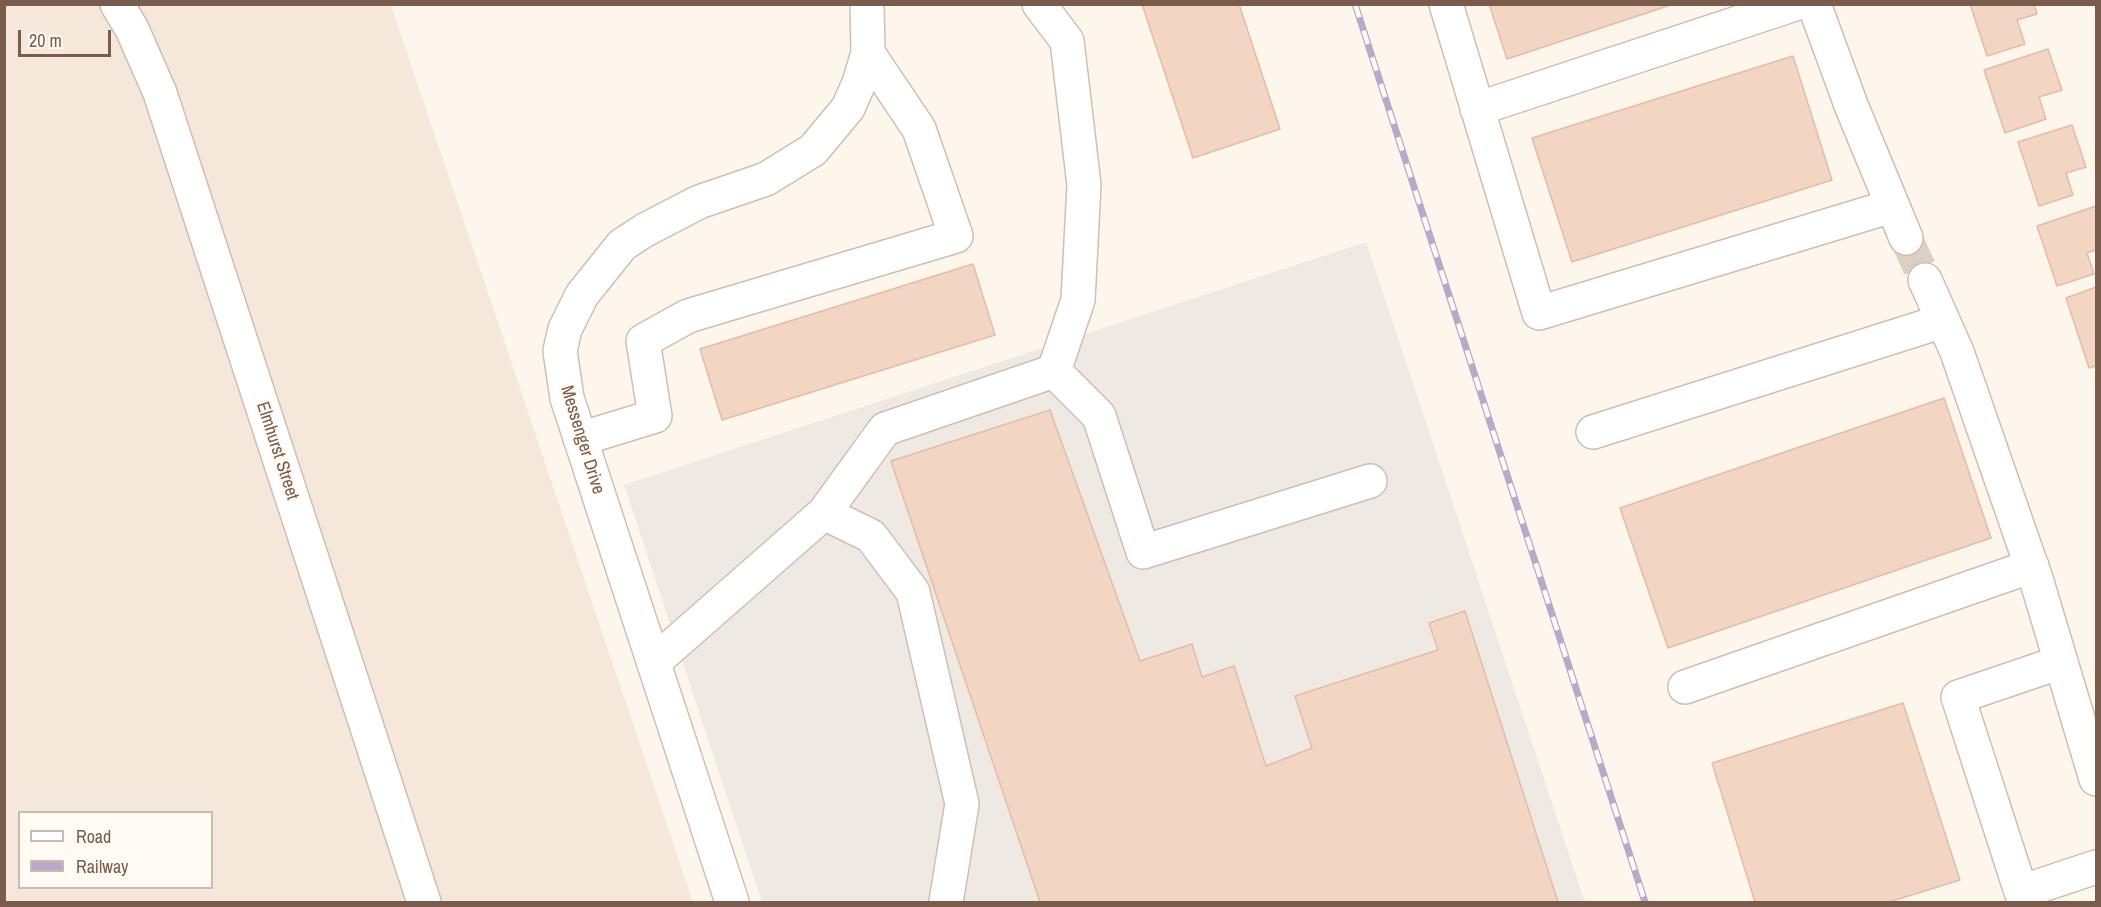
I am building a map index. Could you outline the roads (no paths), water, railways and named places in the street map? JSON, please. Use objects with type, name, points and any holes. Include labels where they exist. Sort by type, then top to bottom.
[{"type":"street","name":"Elmhurst Street","points":[[117,4],[132,29],[160,93],[424,903]]},
{"type":"street","name":"Messenger Drive","points":[[732,903],[567,398],[560,351],[572,313],[589,285],[622,245],[645,230],[699,202],[766,179],[813,150],[848,108],[868,52],[867,4]]},
{"type":"street","points":[[1039,4],[1067,41],[1084,185],[1078,300],[1054,371]]},
{"type":"street","points":[[1446,4],[1539,313],[1892,206]]},
{"type":"street","points":[[1477,109],[1796,4]]},
{"type":"street","points":[[1814,4],[1906,238]]},
{"type":"street","points":[[580,439],[655,416],[643,341],[688,316],[956,236],[919,129],[868,52]]},
{"type":"street","points":[[1925,280],[1958,352],[2032,566],[2097,778]]},
{"type":"street","points":[[1593,432],[1943,321]]},
{"type":"street","points":[[1054,371],[1099,416],[1143,552],[1371,481]]},
{"type":"street","points":[[654,662],[824,513],[885,429],[1054,371]]},
{"type":"street","points":[[824,513],[871,536],[913,591],[962,804],[946,903]]},
{"type":"street","points":[[1685,687],[2032,566]]},
{"type":"street","points":[[2061,662],[1958,697],[2010,897],[2097,867]]},
{"type":"tunnel","points":[[1906,238],[1925,280]]},
{"type":"railway","points":[[1355,4],[1645,902]]}]
